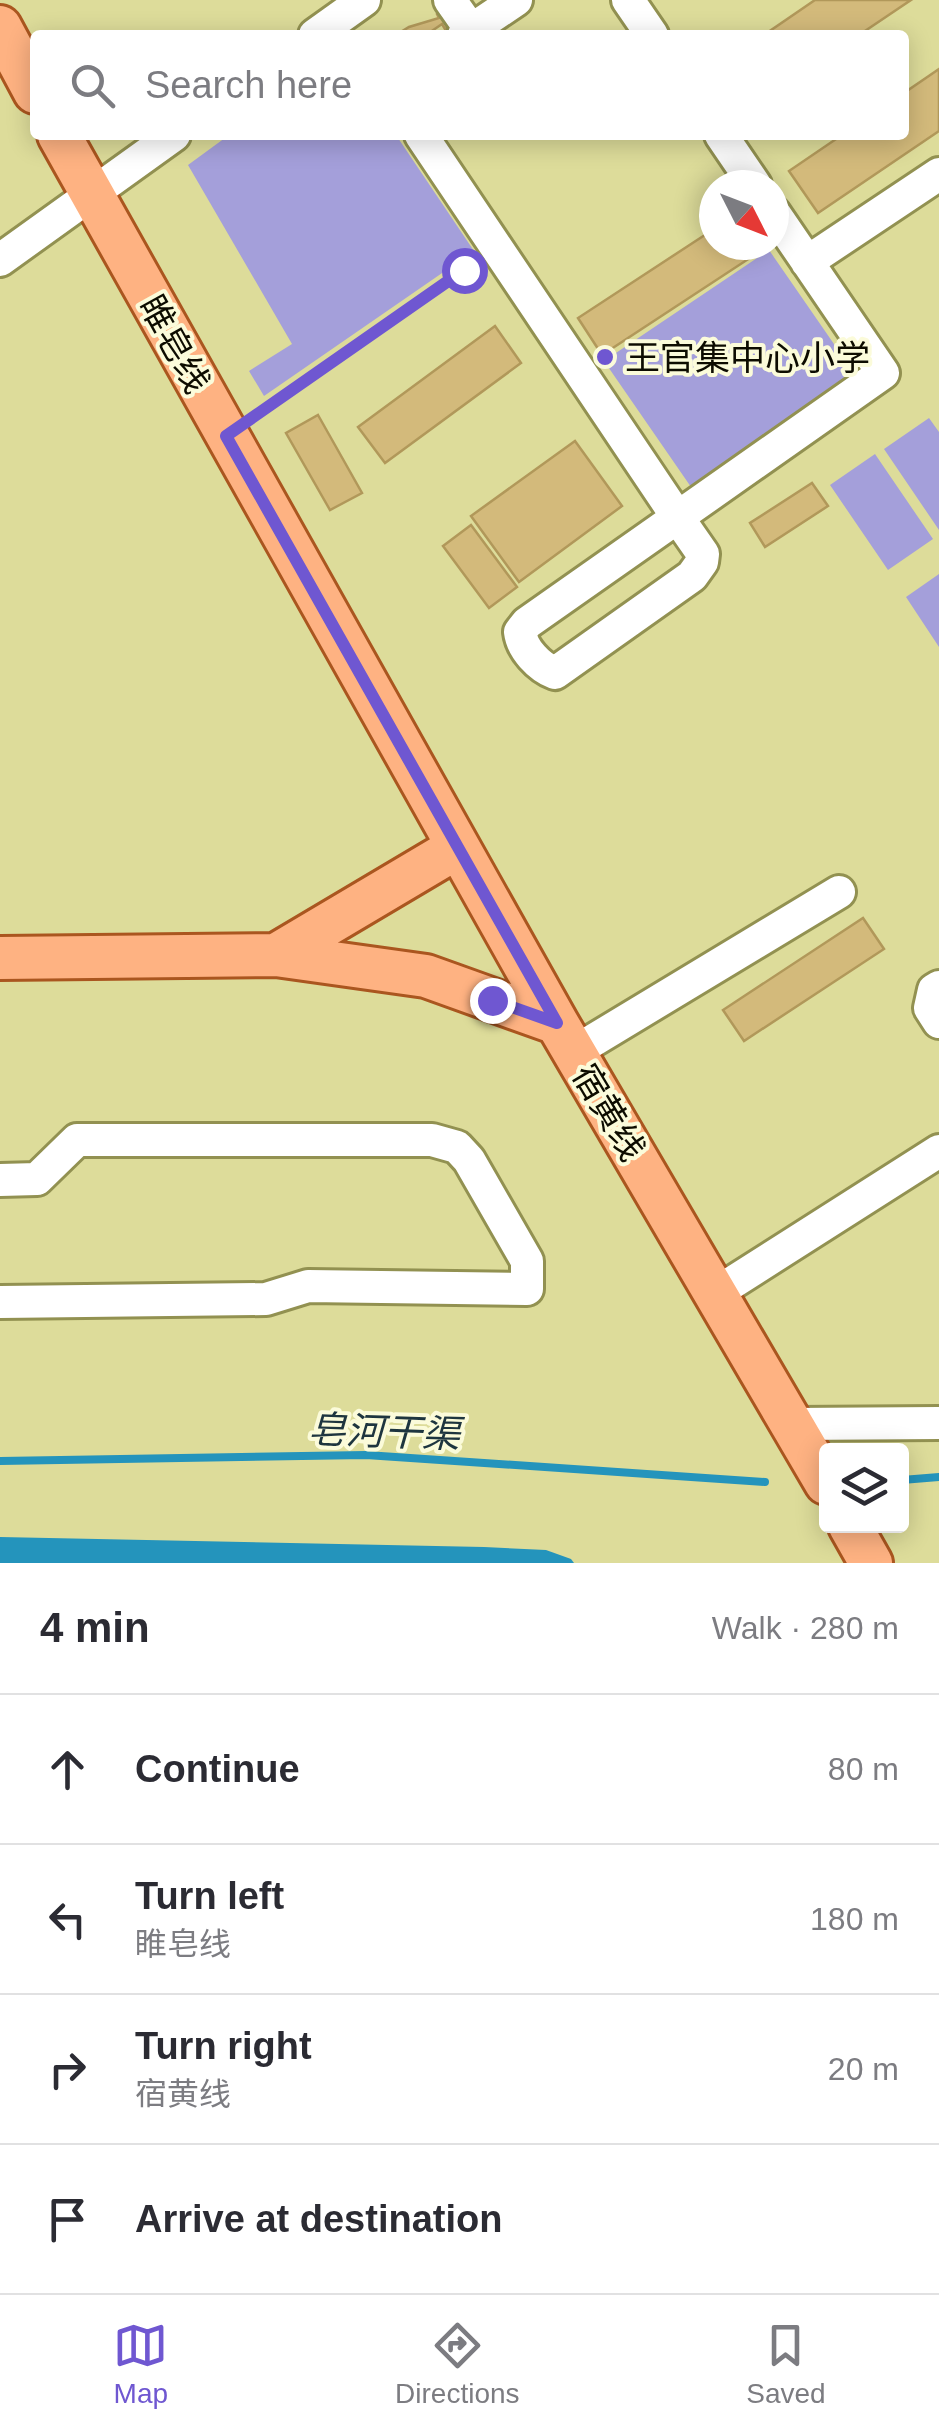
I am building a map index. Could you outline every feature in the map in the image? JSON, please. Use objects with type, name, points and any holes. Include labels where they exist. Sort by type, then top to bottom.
[{"type":"main road","points":[[0,28],[30,83]]},
{"type":"main road","name":"睢皂线","points":[[61,140],[566,1038]]},
{"type":"main road","points":[[276,956],[458,847]]},
{"type":"main road","name":"宿黄线","points":[[0,958],[276,956],[426,976],[566,1038],[819,1470]]},
{"type":"main road","points":[[854,1533],[871,1563]]},
{"type":"street","points":[[322,30],[364,0]]},
{"type":"street","points":[[450,0],[466,30]]},
{"type":"street","points":[[628,0],[649,30]]},
{"type":"street","points":[[472,30],[512,1]]},
{"type":"street","points":[[0,260],[167,140]]},
{"type":"street","points":[[424,140],[678,518],[703,554],[692,576],[554,673],[542,667],[521,640],[520,632],[528,623],[678,518],[884,374],[789,235]]},
{"type":"street","points":[[724,140],[745,170]]},
{"type":"street","points":[[807,262],[939,174]]},
{"type":"street","points":[[566,1038],[839,892]]},
{"type":"street","points":[[939,987],[934,990],[930,1008],[939,1022]]},
{"type":"street","points":[[0,1180],[37,1179],[77,1140],[432,1140],[457,1147],[469,1160],[527,1262],[527,1289],[308,1286],[266,1300],[0,1302]]},
{"type":"street","points":[[716,1293],[939,1151]]},
{"type":"street","points":[[793,1424],[939,1423]]},
{"type":"path","points":[[226,436],[496,247]]},
{"type":"shaded area","points":[[222,140],[399,140],[474,251],[264,396],[249,371],[292,344],[188,165]]},
{"type":"shaded area","points":[[754,260],[776,260],[854,373],[691,487],[604,361]]},
{"type":"shaded area","points":[[929,418],[939,432],[939,530],[884,449]]},
{"type":"shaded area","points":[[875,454],[933,539],[888,570],[830,485]]},
{"type":"shaded area","points":[[939,574],[939,647],[906,597]]},
{"type":"water","points":[[0,1537],[484,1547],[546,1550],[574,1563],[0,1563]]},
{"type":"building","points":[[815,0],[911,0],[866,30],[771,30]]},
{"type":"building","points":[[443,9],[454,24],[445,29],[442,24],[433,30],[404,30],[439,18],[437,14]]},
{"type":"building","points":[[939,69],[939,131],[818,213],[789,171],[835,140],[909,140],[909,90]]},
{"type":"building","points":[[699,239],[699,260],[747,260],[602,355],[578,318]]},
{"type":"building","points":[[495,326],[521,363],[385,463],[358,427]]},
{"type":"building","points":[[318,415],[362,493],[330,510],[286,433]]},
{"type":"building","points":[[575,441],[622,506],[519,582],[471,516]]},
{"type":"building","points":[[812,483],[828,506],[765,547],[750,523]]},
{"type":"building","points":[[471,525],[517,587],[489,608],[443,546]]},
{"type":"building","points":[[863,918],[884,949],[744,1041],[723,1010]]},
{"type":"waterway","name":"皂河干渠","points":[[0,1461],[366,1455],[765,1482]]},
{"type":"waterway","name":"皂河干渠","points":[[909,1479],[939,1477]]},
{"type":"place","name":"王官集中心小学","points":[[605,357]]},
{"type":"route","points":[[464,270],[226,436],[557,1023],[492,1000]]}]
